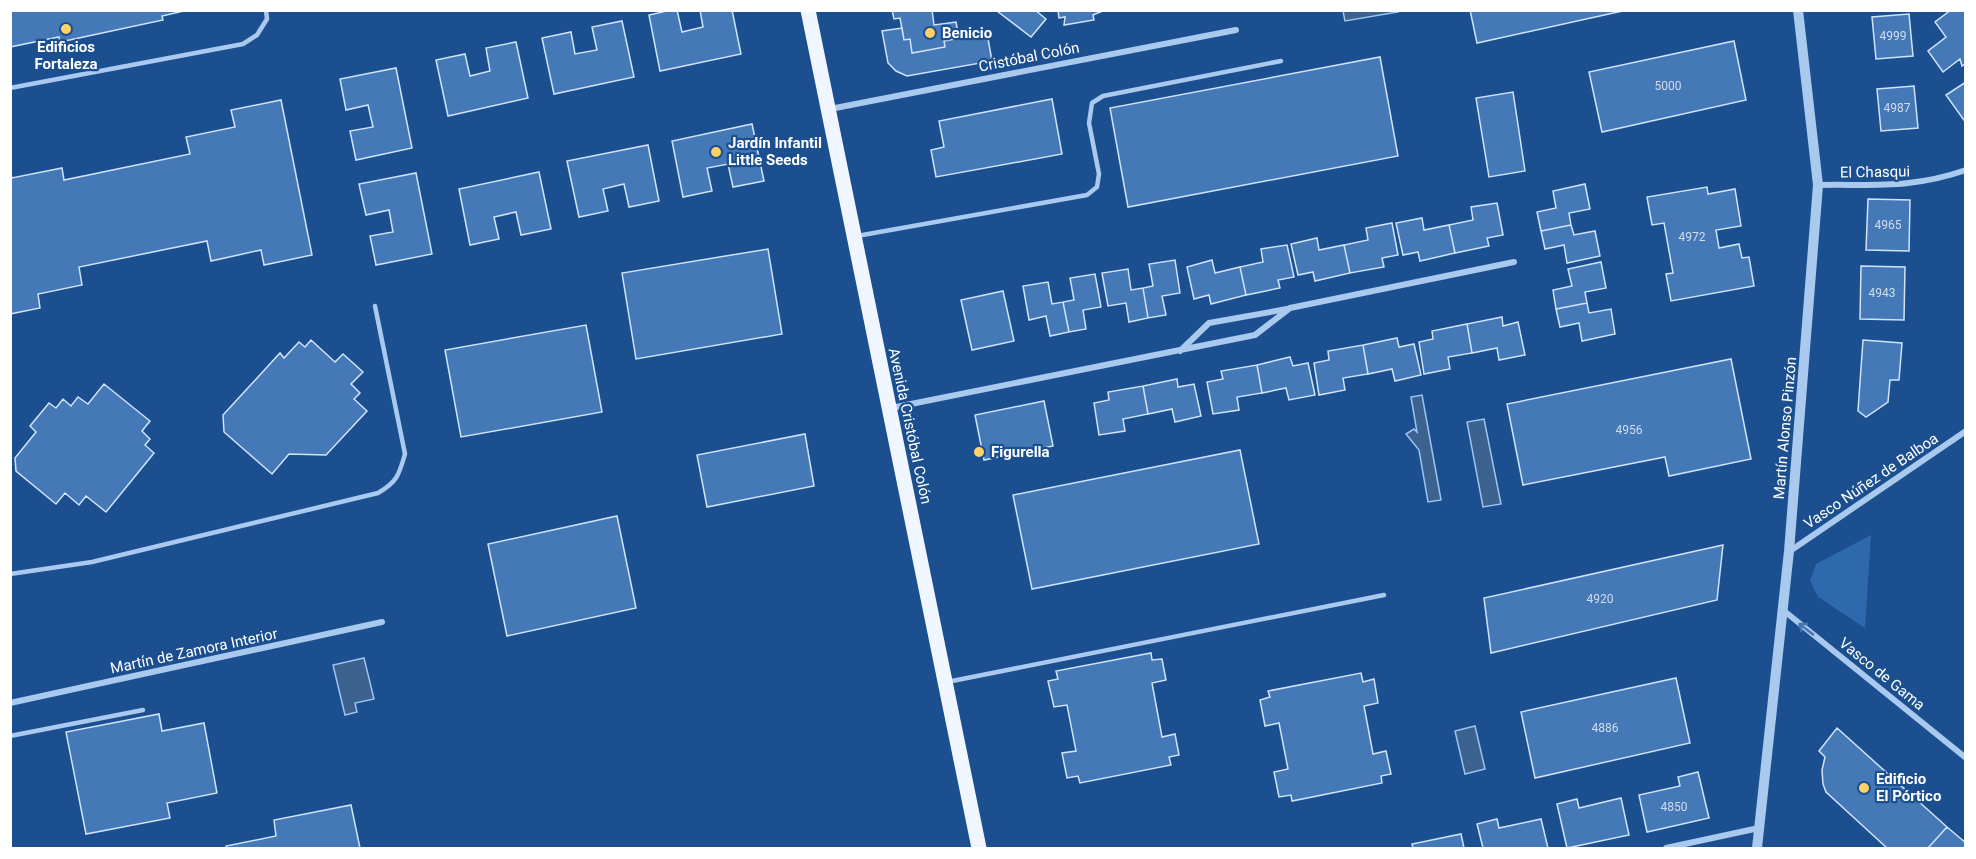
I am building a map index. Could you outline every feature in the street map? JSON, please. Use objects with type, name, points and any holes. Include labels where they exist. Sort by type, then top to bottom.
[{"type":"main road","name":"Avenida Cristóbal Colón","points":[[808,10],[979,849]]},
{"type":"street","name":"Martín Alonso Pinzón","points":[[1757,849],[1790,551],[1818,185],[1798,10]]},
{"type":"street","name":"Cristóbal Colón","points":[[828,109],[1236,30]]},
{"type":"street","name":"El Chasqui","points":[[1818,185],[1902,185],[1928,181],[1965,170]]},
{"type":"street","points":[[1180,351],[1209,323],[1514,262]]},
{"type":"street","points":[[888,409],[1255,335],[1290,308]]},
{"type":"street","name":"Vasco Núñez de Balboa","points":[[1790,551],[1965,431]]},
{"type":"street","name":"Vasco de Gama","points":[[1783,610],[1965,758]]},
{"type":"street","name":"Martín de Zamora Interior","points":[[10,703],[382,622]]},
{"type":"street","points":[[1666,849],[1760,828]]},
{"type":"lane","points":[[10,88],[243,44],[257,35],[267,19],[266,10]]},
{"type":"lane","points":[[854,237],[1087,195],[1097,187],[1099,174],[1089,123],[1092,103],[1103,96],[1281,61]]},
{"type":"lane","points":[[10,574],[92,562],[378,493],[393,484],[405,454],[375,306]]},
{"type":"lane","points":[[945,682],[1384,596]]},
{"type":"lane","points":[[10,736],[143,711]]},
{"type":"shaded area","points":[[1397,10],[1398,12],[1345,21],[1343,11]]},
{"type":"shaded area","points":[[1422,395],[1441,500],[1428,502],[1419,450],[1406,434],[1414,429],[1417,432],[1411,397]]},
{"type":"shaded area","points":[[1484,419],[1501,504],[1483,507],[1467,422]]},
{"type":"shaded area","points":[[1871,535],[1865,628],[1818,597],[1810,581],[1816,564]]},
{"type":"shaded area","points":[[364,658],[374,699],[355,703],[357,712],[345,715],[333,665]]},
{"type":"shaded area","points":[[1475,726],[1485,769],[1465,774],[1455,731]]},
{"type":"building","name":"Edificios Fortaleza","points":[[10,10],[188,10],[162,16],[163,20],[60,42],[59,37],[10,47]]},
{"type":"building","points":[[677,10],[682,32],[703,27],[700,10],[732,10],[741,54],[660,71],[649,15]]},
{"type":"building","name":"Benicio","points":[[892,10],[932,10],[934,25],[956,22],[959,38],[944,41],[945,47],[912,53],[910,39],[904,40],[900,18],[894,19]]},
{"type":"building","points":[[1035,10],[1046,19],[1031,37],[997,11]]},
{"type":"building","points":[[1058,10],[1105,10],[1093,15],[1094,20],[1064,25],[1065,17],[1059,18]]},
{"type":"building","points":[[1470,10],[1627,10],[1477,43]]},
{"type":"building","points":[[1951,10],[1966,10],[1966,63],[1962,66],[1960,59],[1943,72],[1928,51],[1946,37],[1935,22]]},
{"type":"building","points":[[1909,14],[1913,56],[1876,59],[1872,17]]},
{"type":"building","points":[[622,21],[634,77],[554,94],[542,38],[571,32],[575,54],[597,50],[592,27]]},
{"type":"building","points":[[902,28],[904,40],[910,39],[912,53],[945,47],[944,41],[987,33],[992,61],[907,76],[896,71],[888,63],[882,31]]},
{"type":"building","points":[[1734,41],[1746,100],[1602,132],[1589,72]]},
{"type":"building","points":[[516,42],[528,98],[448,116],[436,60],[465,54],[470,76],[490,71],[486,48]]},
{"type":"building","points":[[1380,57],[1398,156],[1128,207],[1110,108]]},
{"type":"building","points":[[396,68],[412,148],[356,160],[350,131],[373,127],[368,105],[346,110],[340,79]]},
{"type":"building","points":[[1966,82],[1966,123],[1946,95]]},
{"type":"building","points":[[1914,86],[1918,128],[1881,131],[1877,89]]},
{"type":"building","points":[[1513,92],[1525,171],[1489,177],[1476,98]]},
{"type":"building","points":[[1052,99],[1062,154],[936,177],[931,150],[944,147],[939,121]]},
{"type":"building","points":[[281,100],[312,255],[264,265],[261,250],[211,261],[207,241],[79,267],[82,285],[38,294],[40,308],[10,314],[10,171],[12,178],[62,168],[64,180],[190,154],[186,137],[235,127],[231,110]]},
{"type":"building","name":"Jardín Infantil Little Seeds","points":[[752,124],[764,181],[733,187],[728,164],[707,168],[712,191],[683,197],[672,141]]},
{"type":"building","points":[[648,145],[659,201],[629,207],[624,184],[603,189],[608,211],[579,217],[567,161]]},
{"type":"building","points":[[539,172],[551,229],[521,235],[516,212],[494,217],[499,239],[470,245],[459,189]]},
{"type":"building","points":[[416,173],[432,254],[376,265],[370,236],[393,232],[389,210],[366,215],[359,184]]},
{"type":"building","points":[[1585,184],[1590,209],[1569,213],[1571,225],[1541,231],[1537,212],[1556,208],[1553,191]]},
{"type":"building","points":[[1707,187],[1708,194],[1735,189],[1741,226],[1716,230],[1719,248],[1739,244],[1742,258],[1749,257],[1754,286],[1671,301],[1666,274],[1673,273],[1664,223],[1652,225],[1647,197]]},
{"type":"building","points":[[1868,199],[1910,200],[1909,251],[1866,250]]},
{"type":"building","points":[[1497,203],[1503,235],[1487,238],[1489,246],[1455,253],[1449,225],[1473,220],[1471,207]]},
{"type":"building","points":[[1422,218],[1424,230],[1449,225],[1455,253],[1420,261],[1418,252],[1403,255],[1396,223]]},
{"type":"building","points":[[1392,223],[1398,255],[1382,258],[1384,267],[1350,273],[1344,245],[1368,240],[1366,228]]},
{"type":"building","points":[[1571,225],[1574,235],[1595,231],[1600,256],[1567,263],[1564,245],[1545,249],[1541,231]]},
{"type":"building","points":[[1317,238],[1319,250],[1344,245],[1350,273],[1315,281],[1313,272],[1298,275],[1291,244]]},
{"type":"building","points":[[1287,245],[1294,277],[1278,280],[1280,288],[1246,295],[1240,267],[1263,262],[1261,249]]},
{"type":"building","points":[[768,249],[782,334],[636,359],[622,273]]},
{"type":"building","points":[[1175,260],[1180,293],[1162,296],[1166,315],[1148,318],[1143,288],[1153,286],[1149,264]]},
{"type":"building","points":[[1212,260],[1215,273],[1240,267],[1246,295],[1211,304],[1209,295],[1194,299],[1187,267]]},
{"type":"building","points":[[1601,262],[1606,288],[1585,292],[1587,303],[1556,309],[1553,290],[1572,286],[1568,269]]},
{"type":"building","points":[[1861,266],[1905,267],[1904,320],[1860,319]]},
{"type":"building","points":[[1128,269],[1131,290],[1143,288],[1148,318],[1129,322],[1126,303],[1108,306],[1102,273]]},
{"type":"building","points":[[1095,274],[1101,307],[1083,310],[1086,329],[1069,332],[1063,302],[1074,300],[1070,278]]},
{"type":"building","points":[[1048,282],[1052,304],[1063,302],[1069,332],[1050,336],[1046,316],[1029,320],[1023,286]]},
{"type":"building","points":[[1003,291],[1014,341],[972,350],[961,300]]},
{"type":"building","points":[[1587,303],[1589,313],[1611,309],[1615,334],[1582,341],[1579,323],[1560,327],[1556,309]]},
{"type":"building","points":[[1502,317],[1503,326],[1518,322],[1525,355],[1499,360],[1497,348],[1472,353],[1467,324]]},
{"type":"building","points":[[1467,324],[1472,353],[1448,357],[1450,369],[1424,374],[1419,342],[1433,339],[1432,331]]},
{"type":"building","points":[[586,325],[602,412],[461,437],[445,350]]},
{"type":"building","points":[[1397,338],[1399,347],[1414,344],[1421,375],[1395,381],[1392,369],[1368,374],[1363,345]]},
{"type":"building","points":[[311,340],[335,362],[343,354],[363,372],[351,384],[360,393],[354,399],[367,411],[326,455],[289,454],[272,474],[224,432],[223,415],[280,353],[284,358],[299,342],[305,347]]},
{"type":"building","points":[[1863,340],[1902,343],[1899,380],[1890,380],[1888,402],[1866,417],[1858,411]]},
{"type":"building","points":[[1363,345],[1368,374],[1343,378],[1345,390],[1319,395],[1314,363],[1329,360],[1328,351]]},
{"type":"building","points":[[1290,357],[1293,366],[1308,363],[1315,395],[1289,400],[1286,388],[1262,393],[1257,365]]},
{"type":"building","points":[[1731,359],[1751,459],[1669,476],[1665,457],[1523,485],[1507,404]]},
{"type":"building","points":[[1257,365],[1262,393],[1237,397],[1239,410],[1213,414],[1207,382],[1223,379],[1221,371]]},
{"type":"building","points":[[1177,379],[1178,387],[1194,384],[1201,416],[1175,422],[1172,409],[1148,414],[1143,386]]},
{"type":"building","points":[[104,384],[150,421],[142,431],[150,439],[145,445],[154,453],[106,512],[86,496],[79,505],[65,493],[56,504],[16,471],[15,458],[36,432],[30,426],[49,403],[56,408],[63,399],[71,406],[78,397],[88,404]]},
{"type":"building","points":[[1143,386],[1148,414],[1123,419],[1125,431],[1099,435],[1094,403],[1109,400],[1108,392]]},
{"type":"building","points":[[1044,401],[1053,446],[984,460],[975,415]]},
{"type":"building","points":[[805,434],[814,486],[707,507],[697,455]]},
{"type":"building","points":[[1240,450],[1259,544],[1032,589],[1013,495]]},
{"type":"building","points":[[617,516],[636,608],[507,636],[488,544]]},
{"type":"building","points":[[1723,545],[1717,600],[1491,653],[1484,598]]},
{"type":"building","points":[[1151,653],[1152,660],[1162,659],[1166,680],[1152,683],[1162,737],[1175,734],[1179,755],[1169,757],[1171,765],[1080,783],[1078,776],[1067,778],[1062,753],[1076,751],[1067,705],[1054,707],[1048,681],[1058,679],[1056,671]]},
{"type":"building","points":[[1361,673],[1363,682],[1374,679],[1378,703],[1364,706],[1373,754],[1386,751],[1391,774],[1381,776],[1382,783],[1292,801],[1291,795],[1279,797],[1274,772],[1288,769],[1279,723],[1265,726],[1260,700],[1270,697],[1268,691]]},
{"type":"building","points":[[1676,678],[1690,743],[1535,778],[1521,712]]},
{"type":"building","points":[[159,714],[162,731],[204,723],[217,793],[167,803],[170,818],[86,834],[66,732]]},
{"type":"building","name":"Edificio El Pórtico","points":[[1837,728],[1947,827],[1928,848],[1887,848],[1826,792],[1822,770],[1825,757],[1819,751]]},
{"type":"building","points":[[1698,772],[1709,818],[1647,832],[1639,795],[1680,786],[1678,777]]},
{"type":"building","points":[[1621,798],[1629,835],[1567,848],[1557,804],[1577,799],[1579,808]]},
{"type":"building","points":[[351,805],[360,848],[226,848],[226,846],[276,836],[274,820]]},
{"type":"building","points":[[1497,819],[1499,828],[1541,819],[1548,848],[1483,848],[1477,824]]},
{"type":"building","name":"Edificio El Pórtico","points":[[1947,827],[1966,843],[1966,848],[1928,848]]},
{"type":"building","points":[[1461,834],[1464,848],[1413,848],[1412,844]]},
{"type":"place","name":"Edificios Fortaleza","points":[[66,29]]},
{"type":"place","name":"Benicio","points":[[930,33]]},
{"type":"place","name":"Jardín Infantil Little Seeds","points":[[716,152]]},
{"type":"place","name":"Figurella","points":[[979,452]]},
{"type":"place","name":"Edificio El Pórtico","points":[[1864,788]]}]
